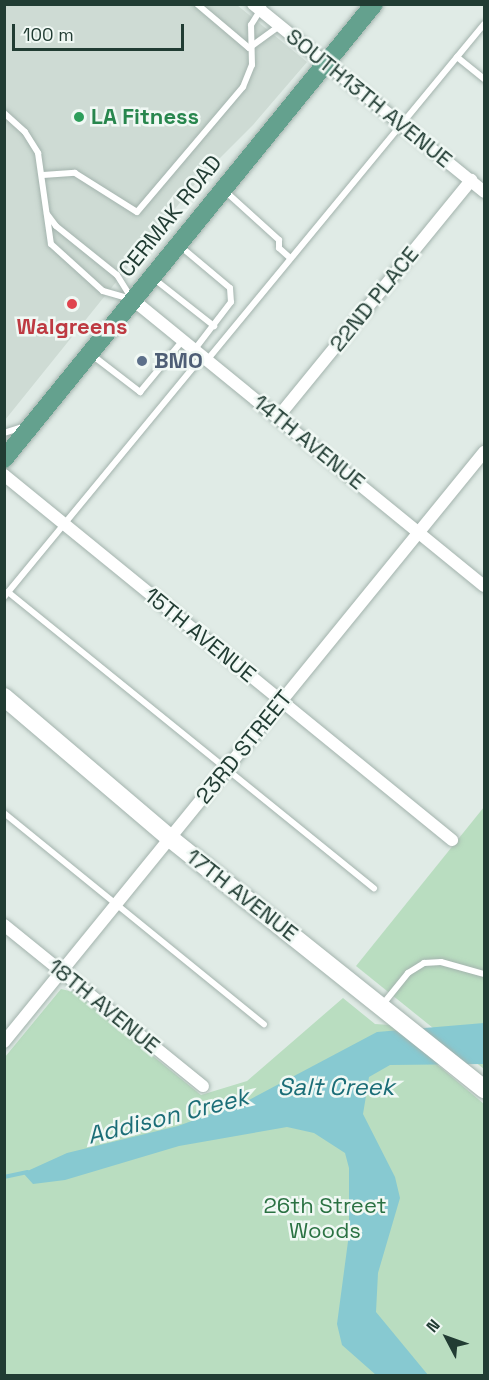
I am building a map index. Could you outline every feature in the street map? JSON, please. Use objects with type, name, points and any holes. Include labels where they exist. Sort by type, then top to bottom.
[{"type":"main road","name":"CERMAK ROAD","points":[[4,459],[374,4]]},
{"type":"street","name":"SOUTH13TH AVENUE","points":[[259,6],[279,26],[484,192]]},
{"type":"street","name":"22ND PLACE","points":[[278,417],[471,180]]},
{"type":"street","name":"14TH AVENUE","points":[[132,299],[484,586]]},
{"type":"street","name":"23RD STREET","points":[[4,1042],[484,452]]},
{"type":"street","name":"15TH AVENUE","points":[[4,476],[452,840]]},
{"type":"street","name":"17TH AVENUE","points":[[4,697],[171,839],[398,1017],[484,1089]]},
{"type":"street","name":"18TH AVENUE","points":[[4,925],[203,1086]]},
{"type":"lane","points":[[197,4],[249,48]]},
{"type":"lane","points":[[43,175],[75,173],[137,212],[243,87],[252,65],[249,48],[251,25],[259,6]]},
{"type":"lane","points":[[374,888],[6,594],[202,355],[290,258],[484,24]]},
{"type":"lane","points":[[249,48],[279,26]]},
{"type":"lane","points":[[457,57],[484,79]]},
{"type":"lane","points":[[4,113],[30,138],[43,175],[51,244],[64,259],[103,291],[132,299]]},
{"type":"lane","points":[[222,189],[279,240],[279,248],[290,258]]},
{"type":"lane","points":[[46,213],[61,230],[117,275],[132,299]]},
{"type":"lane","points":[[177,244],[230,288],[231,302],[214,326],[202,355]]},
{"type":"lane","points":[[151,276],[214,326]]},
{"type":"lane","points":[[89,353],[140,392],[183,340]]},
{"type":"lane","points":[[4,433],[32,424]]},
{"type":"lane","points":[[4,813],[264,1024]]},
{"type":"lane","points":[[382,1005],[408,973],[424,963],[441,963],[484,974]]},
{"type":"shaded area","points":[[5,5],[237,5],[307,62],[253,125],[199,179],[5,420]]},
{"type":"green space","points":[[484,807],[484,1069],[356,966]]},
{"type":"green space","name":"26th Street Woods","points":[[61,989],[74,992],[201,1095],[247,1081],[343,998],[375,1024],[390,1025],[484,1104],[484,1375],[5,1376],[5,1057]]},
{"type":"water","name":"Salt Creek","points":[[484,1023],[484,1064],[390,1065],[369,1077],[363,1114],[395,1177],[400,1198],[378,1273],[376,1312],[428,1375],[376,1375],[342,1345],[337,1324],[349,1234],[349,1168],[345,1153],[314,1133],[287,1127],[179,1146],[65,1180],[33,1184],[23,1173],[67,1153],[178,1126],[249,1100],[377,1032]]},
{"type":"waterway","name":"Addison Creek","points":[[4,1177],[27,1172]]},
{"type":"place","name":"LA Fitness","points":[[79,117]]},
{"type":"place","name":"Walgreens","points":[[72,304]]},
{"type":"place","name":"BMO","points":[[142,361]]}]
